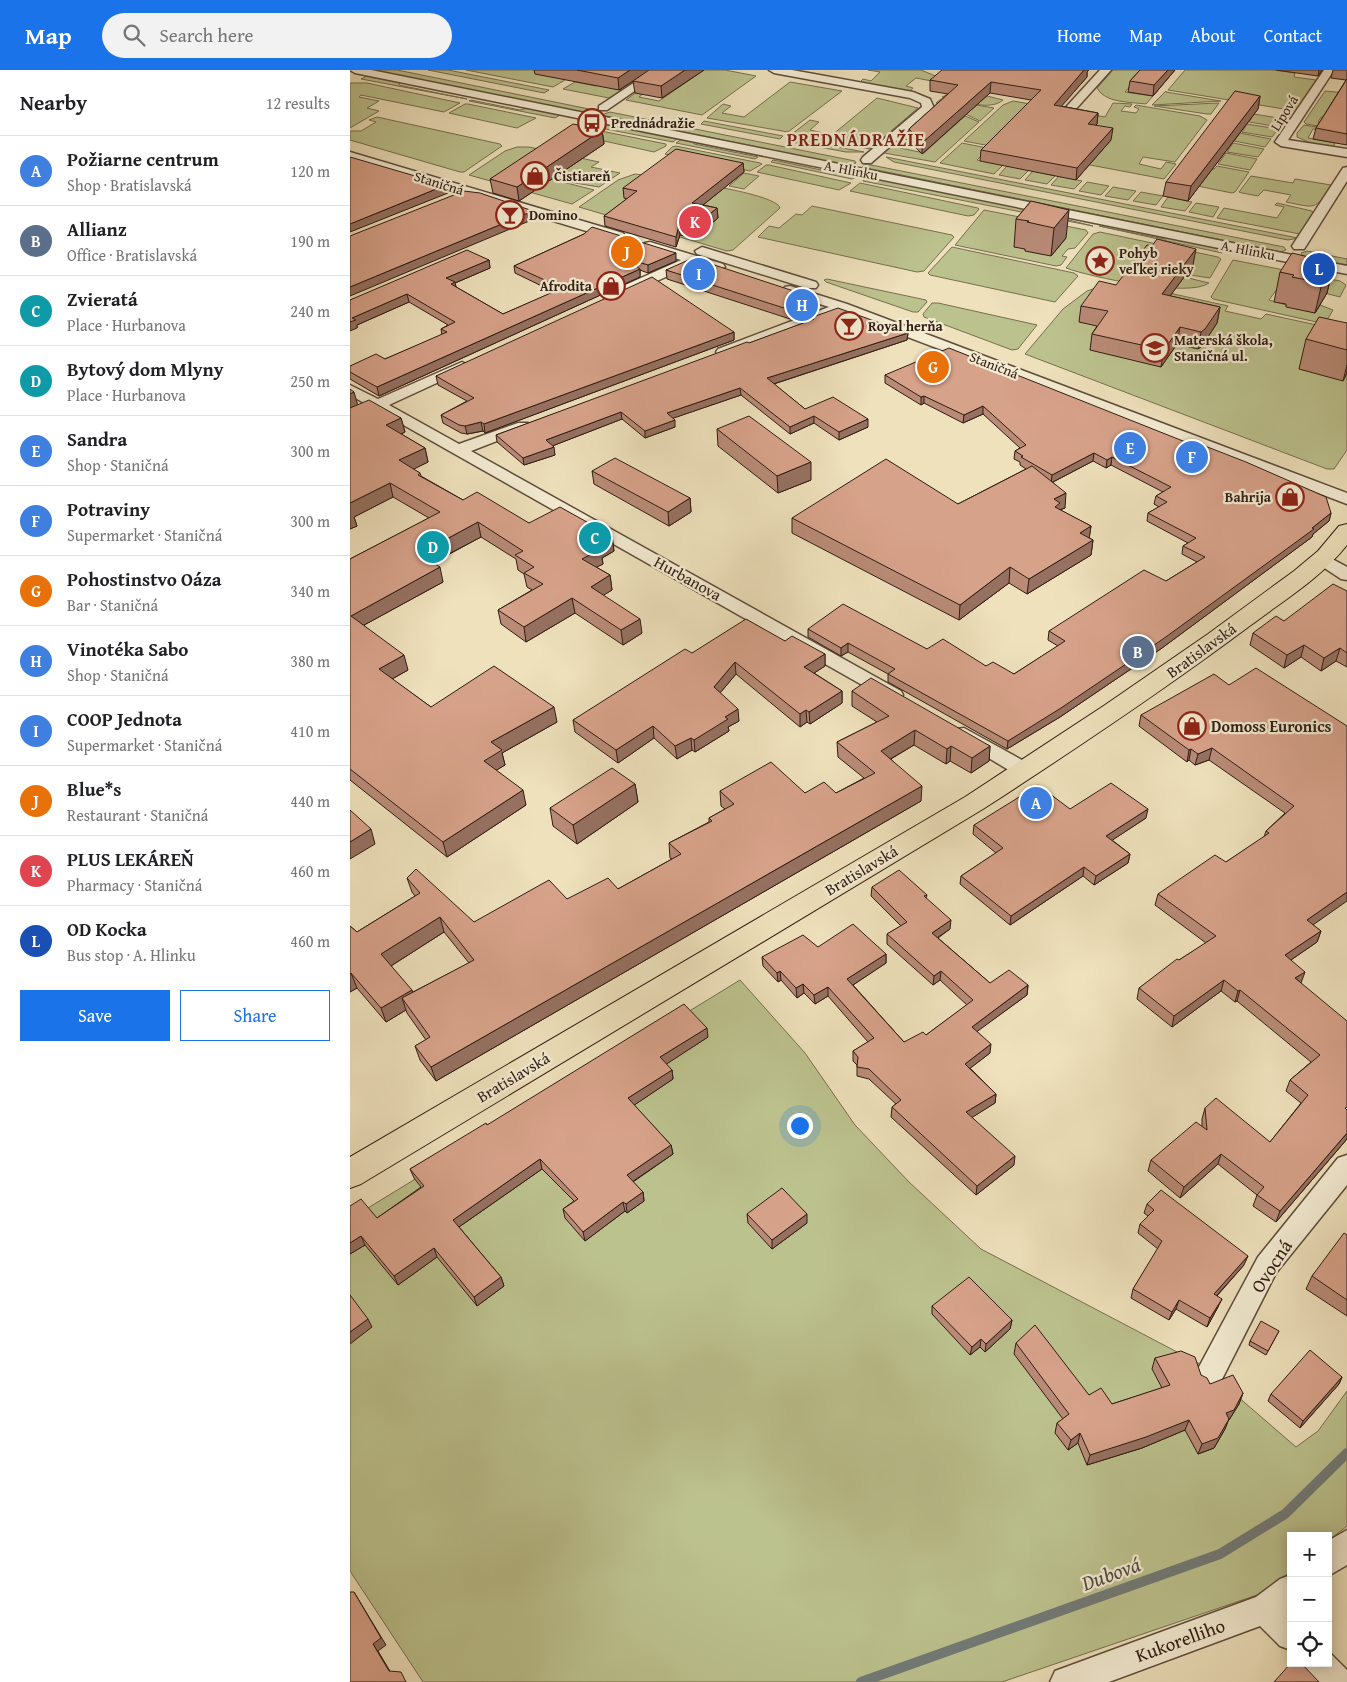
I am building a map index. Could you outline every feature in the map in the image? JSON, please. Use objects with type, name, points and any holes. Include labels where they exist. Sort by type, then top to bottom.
[{"type":"main road","name":"Bratislavská","points":[[350,1174],[966,807],[1024,770],[1210,644],[1323,559],[1347,531]]},
{"type":"street","name":"A. Hlinku","points":[[355,70],[1347,270]]},
{"type":"street","name":"A. Hlinku","points":[[410,70],[823,151]]},
{"type":"street","name":"A. Hlinku","points":[[774,70],[913,95],[926,101],[928,108],[863,159],[887,164]]},
{"type":"street","points":[[1070,108],[1106,70]]},
{"type":"street","name":"Lipová","points":[[1329,70],[1281,142],[1347,153]]},
{"type":"street","points":[[639,72],[657,72]]},
{"type":"street","points":[[603,108],[657,72]]},
{"type":"street","name":"Staničná","points":[[350,147],[473,188],[634,236],[707,252],[858,300],[1347,487]]},
{"type":"street","name":"Staničná","points":[[350,156],[473,188]]},
{"type":"street","name":"A. Hlinku","points":[[1284,243],[1304,247],[1322,211],[1347,171]]},
{"type":"street","points":[[448,199],[473,188]]},
{"type":"street","name":"Staničná","points":[[634,236],[694,259],[842,307],[1347,500]]},
{"type":"street","points":[[612,296],[707,252]]},
{"type":"street","points":[[712,356],[858,300]]},
{"type":"street","points":[[350,417],[477,359]]},
{"type":"street","name":"Hurbanova","points":[[350,389],[908,702]]},
{"type":"street","points":[[458,450],[539,420]]},
{"type":"street","points":[[1323,559],[1347,575]]},
{"type":"street","points":[[951,727],[1024,770]]},
{"type":"street","name":"Ovocná","points":[[1210,1376],[1268,1265],[1347,1166]]},
{"type":"street","points":[[1332,1558],[1347,1545]]},
{"type":"street","name":"Kukorelliho","points":[[1066,1682],[1265,1609],[1287,1593]]},
{"type":"street","points":[[1265,1609],[1287,1631]]},
{"type":"street","points":[[1323,1667],[1337,1682]]},
{"type":"green space","points":[[372,70],[397,70],[594,110],[585,113]]},
{"type":"green space","points":[[428,70],[448,70],[549,90],[544,93]]},
{"type":"green space","points":[[466,70],[541,70],[565,80],[553,87]]},
{"type":"green space","points":[[621,70],[614,88],[624,90],[609,98],[563,89],[575,82],[596,86]]},
{"type":"green space","points":[[704,70],[725,70],[756,76],[702,115],[626,100],[642,88],[649,89],[639,97],[659,101]]},
{"type":"green space","points":[[868,70],[921,70],[961,87],[916,78],[906,86],[913,88],[909,92],[859,83],[863,79],[871,81],[880,72]]},
{"type":"green space","points":[[1113,70],[1144,70],[1125,92],[1153,96],[1146,104],[1119,101],[1106,97],[1097,88]]},
{"type":"green space","points":[[1185,70],[1273,70],[1295,73],[1294,77],[1316,80],[1296,110],[1290,110],[1168,90]]},
{"type":"green space","points":[[367,76],[400,82],[399,85],[467,99],[361,79]]},
{"type":"green space","points":[[790,82],[842,91],[788,132],[707,118],[723,104],[731,106],[722,113],[744,117]]},
{"type":"green space","points":[[350,83],[367,83],[460,103],[444,112],[361,95],[359,97],[379,101],[367,108],[379,111],[350,128]]},
{"type":"green space","points":[[963,87],[979,94],[1003,100],[990,105],[982,105],[942,97]]},
{"type":"green space","points":[[1325,91],[1347,93],[1337,119],[1321,117],[1318,122],[1326,124],[1325,127],[1306,124],[1304,122]]},
{"type":"green space","points":[[1166,92],[1221,101],[1152,105]]},
{"type":"green space","points":[[877,98],[918,108],[870,149],[792,134],[810,120],[819,122],[810,130],[832,135]]},
{"type":"green space","points":[[941,99],[994,108],[980,121],[947,105],[936,103]]},
{"type":"green space","points":[[469,101],[520,110],[528,108],[560,115],[555,118]]},
{"type":"green space","points":[[1013,101],[1105,117],[1113,103],[1132,104],[1130,107],[1125,106],[1121,111],[1136,113],[1139,109],[1134,107],[1136,105],[1200,116],[1207,120],[1175,162],[1143,157],[1139,164],[1161,169],[1166,162],[1176,164],[1164,179],[964,141],[1003,105]]},
{"type":"green space","points":[[1219,103],[1211,114],[1154,106]]},
{"type":"green space","points":[[465,104],[536,118],[517,128],[449,113]]},
{"type":"green space","points":[[610,112],[855,161],[856,163],[850,166],[601,115]]},
{"type":"green space","points":[[1254,114],[1284,119],[1279,127],[1249,122]]},
{"type":"green space","points":[[965,116],[979,122],[935,162],[884,153],[900,138],[909,140],[900,148],[924,153]]},
{"type":"green space","points":[[377,117],[502,146],[464,172],[460,172],[350,140],[350,131],[361,131],[376,122],[369,120]]},
{"type":"green space","points":[[704,121],[783,136],[780,139],[701,124]]},
{"type":"green space","points":[[601,123],[678,138],[673,142],[595,127]]},
{"type":"green space","points":[[1247,124],[1278,129],[1272,137],[1242,132]]},
{"type":"green space","points":[[1304,125],[1323,128],[1322,130],[1313,129],[1308,138],[1335,143],[1333,147],[1311,143],[1297,137],[1297,133]]},
{"type":"green space","points":[[596,130],[666,144],[666,146],[654,152],[586,137]]},
{"type":"green space","points":[[1240,133],[1271,139],[1265,147],[1234,141]]},
{"type":"green space","points":[[682,139],[692,141],[694,144],[758,157],[755,159],[676,143]]},
{"type":"green space","points":[[796,139],[864,152],[846,152],[792,142]]},
{"type":"green space","points":[[962,143],[997,150],[987,150],[977,160],[1003,165],[994,174],[940,163]]},
{"type":"green space","points":[[1233,143],[1264,149],[1258,157],[1227,152]]},
{"type":"green space","points":[[676,146],[762,164],[750,171],[665,154],[672,147]]},
{"type":"green space","points":[[517,147],[529,147],[599,162],[591,167],[620,173],[599,187],[551,179],[594,190],[572,204],[469,175],[505,151]]},
{"type":"green space","points":[[1226,153],[1257,159],[1250,170],[1218,164]]},
{"type":"green space","points":[[886,157],[1298,238],[1288,240],[894,162]]},
{"type":"green space","points":[[773,160],[831,172],[836,170],[860,175],[852,179],[771,162]]},
{"type":"green space","points":[[866,164],[1284,247],[1286,250],[1281,252],[862,167]]},
{"type":"green space","points":[[1188,164],[1214,169],[1217,166],[1249,172],[1235,192],[1232,193],[1168,180]]},
{"type":"green space","points":[[766,165],[851,183],[839,190],[757,172]]},
{"type":"green space","points":[[1007,166],[1029,170],[1020,179],[999,175]]},
{"type":"green space","points":[[1033,171],[1055,176],[1047,184],[1025,180]]},
{"type":"green space","points":[[744,173],[759,176],[744,189],[729,186]]},
{"type":"green space","points":[[635,174],[738,191],[759,196],[773,202],[780,208],[733,250],[727,251],[579,207],[618,180]]},
{"type":"green space","points":[[866,176],[1041,211],[1044,214],[1093,226],[863,181]]},
{"type":"green space","points":[[1059,176],[1082,181],[1074,189],[1051,185]]},
{"type":"green space","points":[[1251,176],[1293,183],[1295,179],[1331,185],[1314,206],[1303,206],[1286,202],[1291,195],[1264,190],[1258,196],[1239,192]]},
{"type":"green space","points":[[1087,182],[1109,186],[1101,195],[1079,191]]},
{"type":"green space","points":[[860,183],[979,209],[974,215],[968,216],[850,191]]},
{"type":"green space","points":[[1113,187],[1136,191],[1128,200],[1105,196]]},
{"type":"green space","points":[[1141,192],[1163,196],[1156,205],[1133,201]]},
{"type":"green space","points":[[1168,197],[1192,202],[1185,211],[1161,207]]},
{"type":"green space","points":[[1196,203],[1219,207],[1213,217],[1189,212]]},
{"type":"green space","points":[[1277,203],[1312,211],[1313,215],[1300,234],[1217,218],[1224,208],[1277,218],[1284,207],[1275,205]]},
{"type":"green space","points":[[812,206],[952,235],[954,237],[924,271],[917,272],[758,237],[769,226],[779,228],[796,214],[802,215]]},
{"type":"green space","points":[[984,210],[1086,230],[1088,233],[1075,248],[1068,249],[1062,256],[1067,257],[1061,265],[1056,266],[955,245]]},
{"type":"green space","points":[[1099,226],[1165,239],[1173,237],[1220,247],[1222,253]]},
{"type":"green space","points":[[1100,232],[1221,259],[1210,278],[1190,275],[1196,266],[1180,262],[1179,284],[1184,277],[1209,283],[1198,287],[1182,288],[1139,285],[1066,268],[1093,234]]},
{"type":"green space","points":[[952,247],[1074,273],[1078,276],[1055,302],[930,275],[928,273]]},
{"type":"green space","points":[[1307,251],[1347,259],[1347,265],[1303,257],[1301,253]]},
{"type":"green space","points":[[1233,260],[1340,281],[1346,285],[1340,297],[1313,290],[1277,289],[1269,300],[1315,313],[1320,305],[1333,310],[1326,322],[1321,323],[1213,299],[1211,297]]},
{"type":"green space","points":[[827,279],[926,300],[927,302],[918,312],[913,312],[824,280]]},
{"type":"green space","points":[[1102,286],[1160,291],[1228,306],[1225,311],[1261,319],[1266,314],[1335,329],[1347,342],[1347,450],[1334,469],[1327,469],[1025,354],[1063,309],[1087,291]]},
{"type":"green space","points":[[932,303],[1037,325],[1018,349],[1012,350],[924,317],[923,314]]},
{"type":"green space","points":[[740,980],[805,1053],[855,1125],[909,1182],[981,1249],[1200,1364],[1296,1447],[1318,1431],[1347,1391],[1347,1526],[1332,1538],[1332,1532],[1287,1532],[1287,1574],[1263,1593],[1002,1682],[423,1682],[350,1571],[350,1219]]},
{"type":"building","points":[[577,70],[630,70],[618,78]]},
{"type":"building","points":[[649,70],[685,70],[661,86],[633,81]]},
{"type":"building","points":[[942,70],[1084,70],[1054,105],[1098,113],[1088,124],[1113,128],[1077,168],[981,150],[1041,90],[991,82],[922,143],[909,129],[958,85],[930,80]]},
{"type":"building","points":[[1140,70],[1168,70],[1154,85],[1130,81]]},
{"type":"building","points":[[1347,79],[1347,134],[1316,128]]},
{"type":"building","points":[[1235,91],[1260,96],[1191,186],[1166,182]]},
{"type":"building","points":[[573,124],[602,130],[517,187],[490,179]]},
{"type":"building","points":[[676,149],[743,163],[692,203],[717,208],[693,228],[679,225],[676,237],[604,216],[637,191],[623,188]]},
{"type":"building","points":[[350,157],[446,185],[350,224]]},
{"type":"building","points":[[464,191],[480,193],[533,211],[350,287],[350,236]]},
{"type":"building","points":[[1031,201],[1069,210],[1054,228],[1016,219]]},
{"type":"building","points":[[592,227],[676,253],[648,265],[625,258],[640,269],[377,387],[350,372],[350,366],[376,354],[385,359],[447,332],[441,329],[455,322],[407,294],[352,318],[356,320],[350,322],[350,300],[467,250],[489,260],[446,278],[455,282],[451,284],[503,314],[562,288],[514,266],[584,234]]},
{"type":"building","points":[[1157,239],[1196,249],[1162,294],[1220,307],[1205,329],[1201,332],[1180,327],[1164,350],[1092,334],[1108,311],[1081,306],[1099,281],[1116,285],[1147,245],[1152,246]]},
{"type":"building","points":[[1292,253],[1334,263],[1322,283],[1292,277],[1294,275],[1280,272]]},
{"type":"building","points":[[693,258],[818,299],[790,310],[666,270]]},
{"type":"building","points":[[652,277],[734,332],[484,424],[481,422],[465,426],[459,425],[441,415],[474,398],[436,376]]},
{"type":"building","points":[[838,308],[908,333],[767,378],[805,409],[833,397],[868,419],[839,432],[814,416],[790,427],[740,388],[667,413],[675,420],[645,431],[621,412],[546,440],[554,447],[523,458],[496,435],[814,319],[810,318]]},
{"type":"building","points":[[1319,317],[1347,323],[1347,350],[1306,339]]},
{"type":"building","points":[[949,348],[1188,443],[1192,441],[1246,462],[1326,497],[1331,513],[1312,528],[1314,529],[1163,639],[1061,708],[1008,741],[888,674],[895,669],[848,643],[841,648],[808,629],[843,604],[927,649],[943,639],[986,666],[993,662],[1014,674],[1065,641],[1049,631],[1144,570],[1166,581],[1205,557],[1183,546],[1196,538],[1148,513],[1167,502],[1156,496],[1171,487],[1112,457],[1107,460],[1094,453],[1052,475],[1021,457],[1023,456],[1015,451],[1026,445],[983,406],[964,415],[924,396],[921,397],[885,375]]},
{"type":"building","points":[[369,400],[401,418],[386,425],[425,448],[399,460],[420,473],[418,475],[463,500],[477,492],[529,523],[560,507],[612,536],[596,546],[601,549],[582,559],[610,575],[591,587],[640,619],[621,630],[572,598],[524,627],[498,610],[543,584],[524,573],[534,567],[515,555],[523,551],[478,522],[419,554],[440,567],[351,616],[404,655],[379,669],[431,707],[494,666],[554,707],[491,742],[502,750],[484,761],[523,790],[443,842],[350,769],[350,559],[440,512],[390,483],[350,503],[350,408]]},
{"type":"building","points":[[749,416],[811,462],[777,476],[717,429]]},
{"type":"building","points":[[615,458],[690,498],[668,512],[592,471]]},
{"type":"building","points":[[886,459],[958,504],[1032,466],[1066,493],[1054,499],[1060,503],[1055,507],[1091,526],[1080,533],[1093,540],[1029,579],[1010,567],[960,605],[792,518]]},
{"type":"building","points":[[1333,584],[1347,591],[1347,653],[1340,648],[1324,658],[1304,645],[1287,655],[1253,633],[1276,616],[1284,621]]},
{"type":"building","points":[[746,619],[785,641],[792,636],[825,654],[804,667],[842,691],[809,712],[806,710],[800,714],[735,662],[714,687],[738,709],[725,717],[728,719],[694,740],[691,738],[675,746],[653,726],[616,750],[573,720],[685,649],[692,653]]},
{"type":"building","points":[[1256,668],[1347,726],[1347,892],[1307,920],[1321,931],[1285,955],[1305,972],[1295,978],[1347,1021],[1347,1107],[1345,1108],[1347,1110],[1347,1133],[1280,1211],[1257,1195],[1264,1187],[1221,1154],[1184,1187],[1151,1160],[1196,1122],[1207,1130],[1205,1108],[1216,1098],[1270,1142],[1308,1095],[1290,1080],[1320,1055],[1240,990],[1238,991],[1224,980],[1174,1016],[1139,988],[1177,959],[1179,960],[1216,936],[1158,894],[1215,855],[1226,862],[1269,833],[1266,831],[1294,806],[1212,748],[1198,754],[1191,749],[1189,750],[1141,715],[1214,674],[1229,685]]},
{"type":"building","points":[[871,678],[990,746],[972,758],[951,746],[947,749],[915,730],[881,751],[922,786],[431,1067],[415,1046],[430,1037],[402,998],[474,960],[440,917],[381,954],[412,990],[381,1008],[350,974],[350,926],[357,932],[420,893],[407,878],[416,869],[474,922],[549,880],[567,899],[608,878],[618,889],[681,854],[669,843],[712,821],[709,818],[734,804],[720,791],[771,762],[805,793],[824,782],[836,793],[875,773],[837,742],[889,716],[852,691]]},
{"type":"building","points":[[612,768],[635,784],[573,825],[550,808]]},
{"type":"building","points":[[1111,783],[1148,809],[1106,836],[1130,854],[1096,876],[1084,867],[1011,916],[961,876],[1003,848],[974,825],[1038,785],[1070,809]]},
{"type":"building","points":[[350,810],[371,829],[350,842]]},
{"type":"building","points":[[899,870],[951,920],[932,933],[990,983],[1009,970],[1028,985],[972,1027],[991,1044],[965,1064],[996,1094],[966,1112],[1015,1156],[977,1186],[892,1107],[901,1100],[869,1069],[857,1067],[858,1057],[853,1051],[874,1038],[828,987],[814,995],[803,984],[796,988],[780,971],[777,973],[762,957],[803,935],[818,947],[853,924],[886,954],[847,979],[904,1042],[923,1032],[926,1035],[973,1000],[941,971],[934,976],[887,934],[907,922],[872,887]]},
{"type":"building","points":[[684,1004],[707,1028],[660,1057],[672,1070],[628,1098],[671,1145],[627,1175],[643,1192],[626,1204],[623,1202],[583,1232],[563,1209],[578,1199],[540,1159],[453,1220],[501,1277],[474,1297],[434,1248],[394,1276],[361,1236],[350,1243],[350,1206],[361,1199],[377,1218],[424,1186],[410,1169],[486,1123],[487,1125]]},
{"type":"building","points":[[782,1188],[807,1214],[772,1240],[747,1214]]},
{"type":"building","points":[[1161,1190],[1248,1256],[1214,1294],[1222,1299],[1210,1318],[1179,1300],[1172,1312],[1133,1289],[1162,1241],[1140,1224],[1154,1210],[1147,1204]]},
{"type":"building","points":[[1344,1233],[1347,1235],[1347,1300],[1312,1276]]},
{"type":"building","points":[[969,1277],[1012,1320],[986,1344],[981,1339],[972,1347],[932,1306]]},
{"type":"building","points":[[350,1295],[368,1319],[350,1332]]},
{"type":"building","points":[[1261,1321],[1279,1331],[1268,1351],[1250,1341]]},
{"type":"building","points":[[1035,1325],[1089,1395],[1101,1388],[1112,1404],[1170,1385],[1155,1358],[1181,1351],[1195,1357],[1201,1375],[1207,1378],[1210,1384],[1233,1375],[1243,1393],[1234,1410],[1226,1413],[1229,1419],[1218,1438],[1202,1444],[1189,1420],[1146,1437],[1090,1455],[1080,1433],[1071,1440],[1057,1423],[1069,1414],[1016,1343]]},
{"type":"building","points":[[1310,1350],[1342,1377],[1303,1421],[1271,1394]]},
{"type":"building","points":[[350,1592],[354,1592],[381,1638],[373,1644],[389,1671],[401,1672],[406,1682],[350,1682]]},
{"type":"building","points":[[1287,1667],[1305,1667],[1319,1682],[1274,1682]]},
{"type":"waterway","name":"Dubová","points":[[861,1682],[1220,1554],[1285,1514],[1347,1453]]},
{"type":"place","name":"Prednádražie","points":[[592,123]]},
{"type":"place","name":"Čistiareň","points":[[535,176]]},
{"type":"place","name":"Domino","points":[[510,215]]},
{"type":"place","name":"PLUS LEKÁREŇ","points":[[695,222]]},
{"type":"place","name":"Blue*s","points":[[627,252]]},
{"type":"place","name":"Pohyb veľkej rieky","points":[[1100,261]]},
{"type":"place","name":"OD Kocka","points":[[1319,269]]},
{"type":"place","name":"COOP Jednota","points":[[699,274]]},
{"type":"place","name":"Afrodita","points":[[611,286]]},
{"type":"place","name":"Vinotéka Sabo","points":[[802,305]]},
{"type":"place","name":"Royal herňa","points":[[849,326]]},
{"type":"place","name":"Materská škola, Staničná ul.","points":[[1155,348]]},
{"type":"place","name":"Pohostinstvo Oáza","points":[[933,367]]},
{"type":"place","name":"Sandra","points":[[1130,448]]},
{"type":"place","name":"Potraviny","points":[[1192,457]]},
{"type":"place","name":"Bahrija","points":[[1290,497]]},
{"type":"place","name":"Zvieratá","points":[[595,538]]},
{"type":"place","name":"Bytový dom Mlyny","points":[[433,547]]},
{"type":"place","name":"Allianz","points":[[1138,652]]},
{"type":"place","name":"Domoss Euronics","points":[[1192,726]]},
{"type":"place","name":"Požiarne centrum","points":[[1036,803]]},
{"type":"district","name":"PREDNÁDRAŽIE","points":[[856,140]]}]
